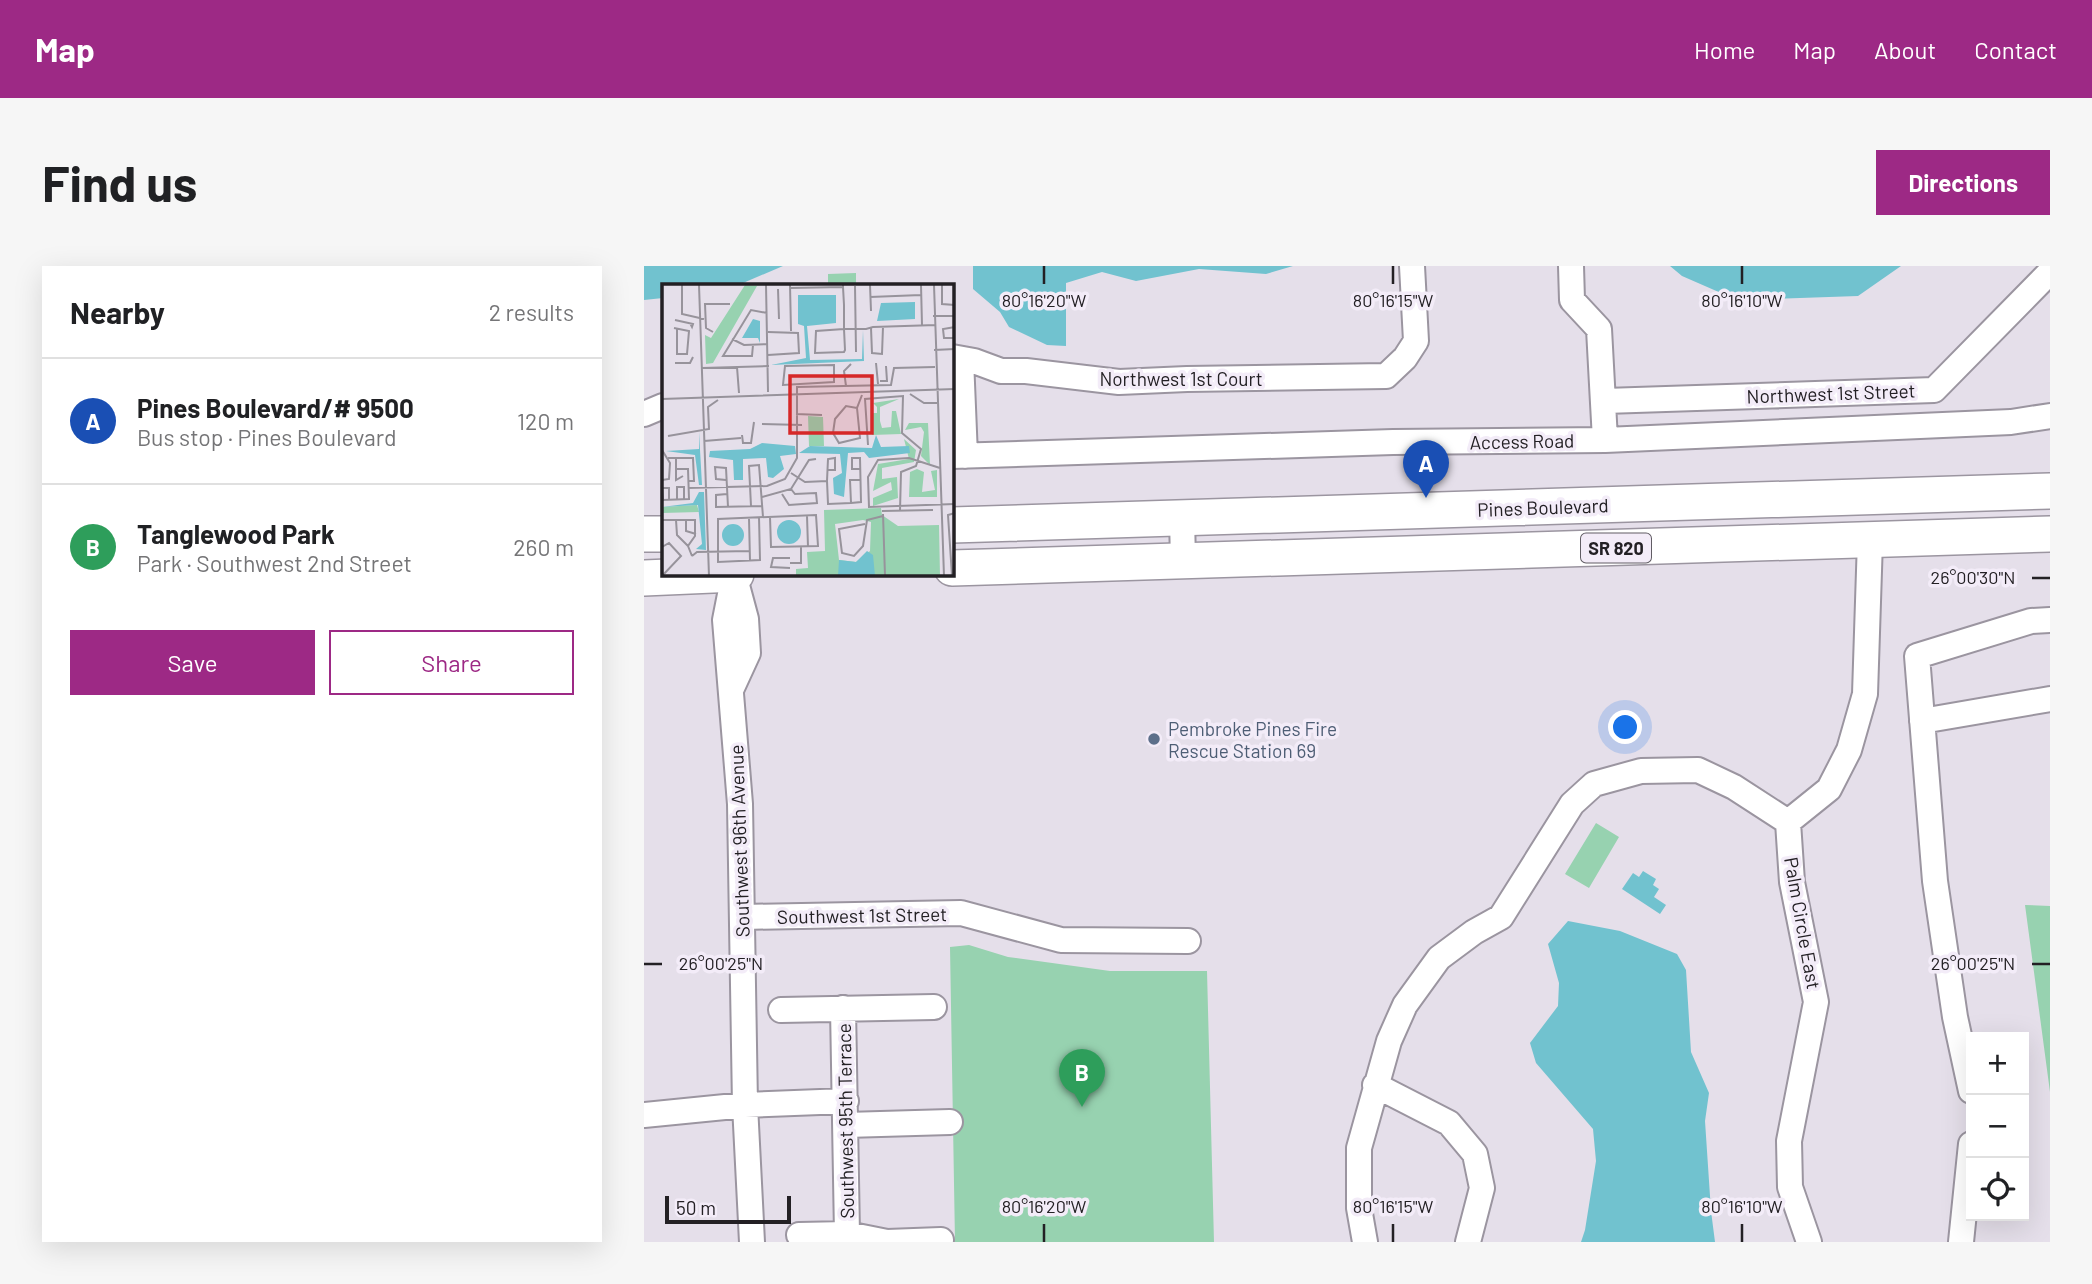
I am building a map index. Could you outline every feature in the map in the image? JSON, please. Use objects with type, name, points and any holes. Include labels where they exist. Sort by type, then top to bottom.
[{"type":"highway","name":"Pines Boulevard","points":[[954,525],[2050,491]]},
{"type":"highway","points":[[1870,540],[1872,526],[1881,517],[1970,494]]},
{"type":"highway","points":[[644,534],[662,534]]},
{"type":"highway","name":"SR 820","points":[[954,568],[2050,534]]},
{"type":"highway","points":[[644,578],[690,576]]},
{"type":"street","name":"Northwest 1st Court","points":[[957,358],[1002,371],[1026,371],[1119,382],[1386,376],[1397,370],[1416,341],[1412,266]]},
{"type":"street","points":[[1570,266],[1572,300],[1599,329],[1605,401],[1605,440]]},
{"type":"street","name":"Northwest 1st Street","points":[[1605,401],[1934,390],[2050,272]]},
{"type":"street","points":[[957,358],[959,456]]},
{"type":"street","points":[[644,414],[662,406]]},
{"type":"street","name":"Access Road","points":[[959,456],[1394,442],[1605,440],[2011,422],[2050,416]]},
{"type":"street","points":[[1182,519],[1183,561]]},
{"type":"street","points":[[1365,1242],[1359,1208],[1359,1148],[1389,1041],[1405,1005],[1439,958],[1474,932],[1501,917],[1572,804],[1594,784],[1641,771],[1698,770],[1734,787],[1788,822],[1829,789],[1849,750],[1865,694],[1870,540]]},
{"type":"street","name":"Southwest 96th Avenue","points":[[735,576],[746,619],[748,653],[731,691],[740,804],[745,1105],[751,1242]]},
{"type":"street","points":[[1966,1068],[1955,1017],[1935,881],[1917,656],[2031,621],[2050,620]]},
{"type":"street","points":[[1922,721],[2050,699]]},
{"type":"street","name":"Palm Circle East","points":[[1788,822],[1792,882],[1816,1002],[1790,1141],[1790,1187],[1809,1242]]},
{"type":"street","name":"Southwest 1st Street","points":[[743,917],[961,913],[1061,940],[1188,941]]},
{"type":"street","points":[[781,1010],[934,1006]]},
{"type":"street","name":"Southwest 95th Terrace","points":[[843,1008],[847,1234]]},
{"type":"street","points":[[1375,1085],[1449,1123],[1475,1154],[1482,1188],[1468,1242]]},
{"type":"street","points":[[644,1115],[745,1105],[950,1122]]},
{"type":"street","points":[[1961,1242],[1970,1158]]},
{"type":"street","points":[[799,1235],[847,1234],[887,1242],[941,1240]]},
{"type":"green space","points":[[856,273],[856,284],[828,284],[828,274]]},
{"type":"green space","points":[[1596,823],[1619,837],[1589,888],[1565,874]]},
{"type":"green space","points":[[2025,905],[2050,906],[2050,1092]]},
{"type":"green space","points":[[969,945],[1008,957],[1110,971],[1207,971],[1214,1242],[955,1242],[950,947]]},
{"type":"water","points":[[644,266],[783,266],[736,284],[662,284],[662,298],[644,300]]},
{"type":"water","points":[[973,266],[1293,266],[1266,274],[1199,269],[1136,281],[1102,272],[1066,283],[1066,346],[1047,345],[1009,327],[1000,312],[973,289]]},
{"type":"water","points":[[1670,266],[1901,266],[1858,296],[1737,300],[1682,276]]},
{"type":"water","points":[[1643,871],[1656,879],[1653,885],[1659,889],[1654,897],[1666,905],[1660,914],[1622,889],[1633,873],[1639,877]]},
{"type":"water","points":[[1568,921],[1620,931],[1677,954],[1686,970],[1691,1052],[1709,1093],[1705,1121],[1715,1242],[1581,1242],[1596,1161],[1593,1129],[1536,1063],[1530,1043],[1558,1006],[1559,983],[1548,944]]},
{"type":"place","name":"Pines Boulevard/# 9500","points":[[1426,498]]},
{"type":"place","name":"Pembroke Pines Fire Rescue Station 69","points":[[1154,739]]},
{"type":"place","name":"Tanglewood Park","points":[[1082,1107]]}]
